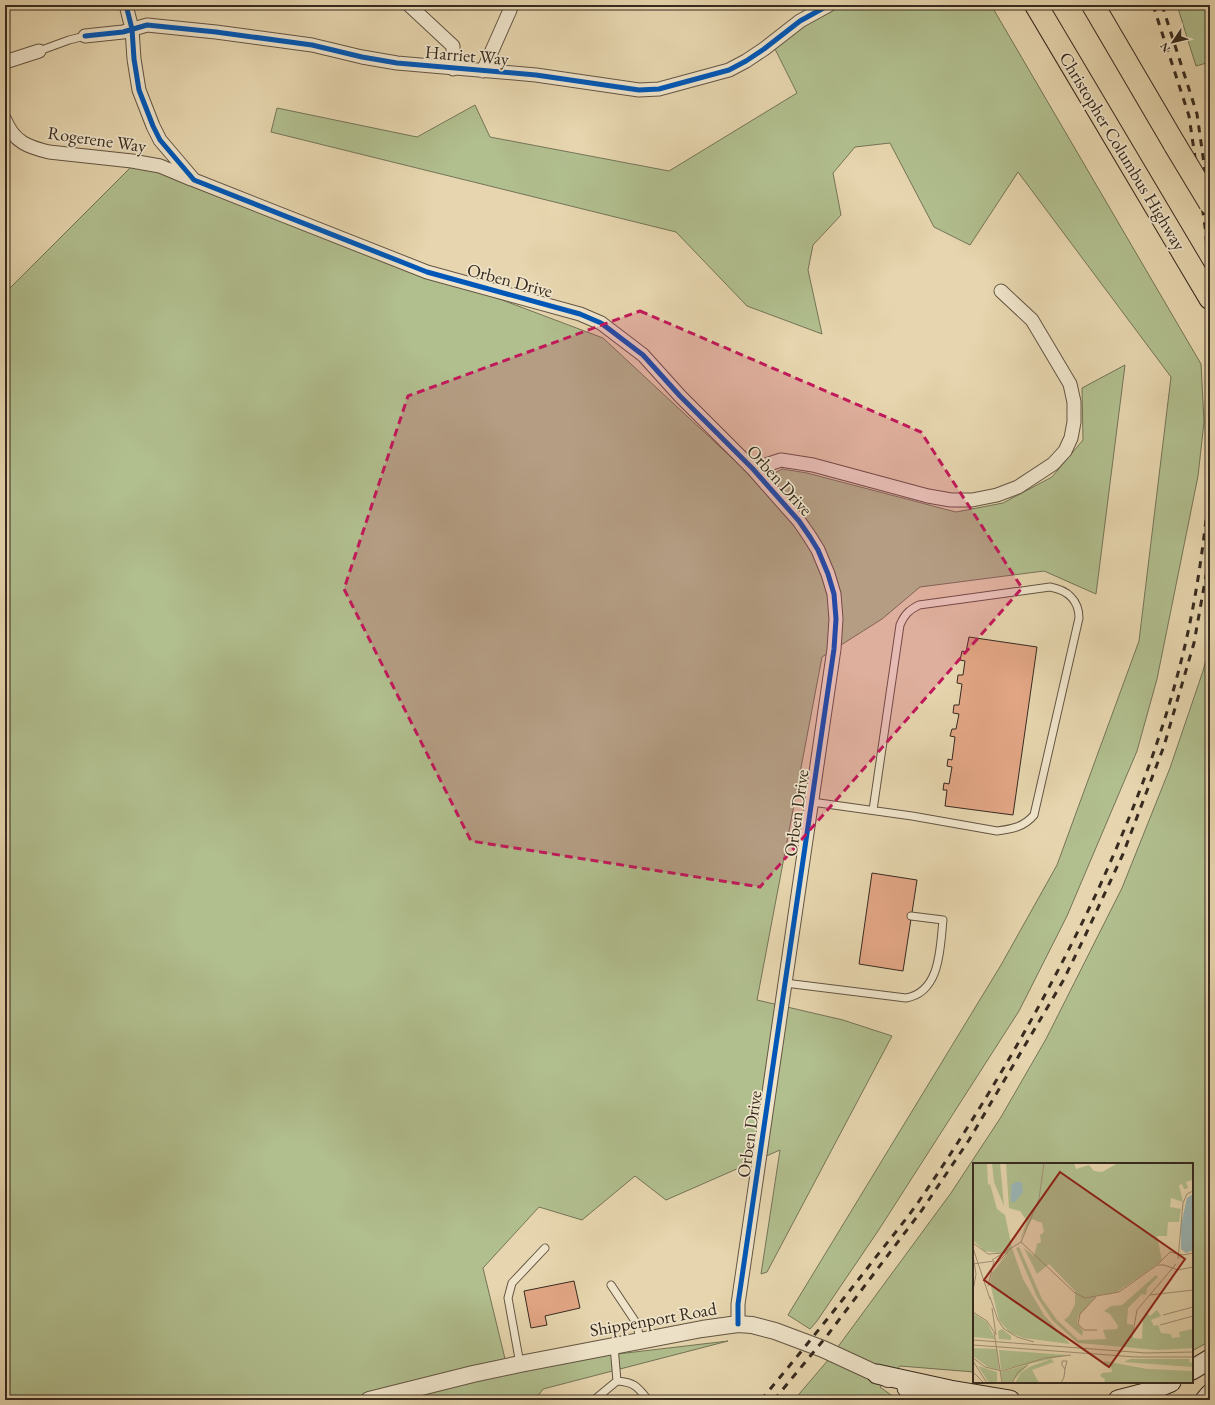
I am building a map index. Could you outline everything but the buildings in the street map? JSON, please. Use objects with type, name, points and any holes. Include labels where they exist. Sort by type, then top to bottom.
[{"type":"highway","name":"Christopher Columbus Highway","points":[[1036,5],[1210,298]]},
{"type":"highway","points":[[1093,5],[1210,203]]},
{"type":"main road","points":[[1193,1369],[1210,1359]]},
{"type":"main road","points":[[877,1374],[950,1390],[1010,1400]]},
{"type":"main road","points":[[1118,1400],[1145,1393],[1169,1383]]},
{"type":"main road","points":[[1205,1400],[1210,1394]]},
{"type":"street","name":"Orben Drive","points":[[126,5],[132,29],[134,59],[139,90],[153,126],[164,145],[194,180],[326,232],[372,252],[427,272],[580,314],[601,323],[643,356],[753,470],[786,505],[818,550],[834,594],[836,619],[834,649],[738,1304],[738,1324]]},
{"type":"street","points":[[409,5],[453,46],[453,69]]},
{"type":"street","points":[[483,71],[511,5]]},
{"type":"street","name":"Harriet Way","points":[[85,36],[123,32],[147,25],[216,32],[312,45],[362,57],[397,63],[536,75],[639,90],[659,89],[729,70],[746,61],[800,21],[829,5]]},
{"type":"street","name":"Harriet Way","points":[[5,62],[39,50]]},
{"type":"street","name":"Rogerene Way","points":[[5,120],[10,132],[17,139],[24,145],[36,149],[49,152],[132,161],[160,166],[194,180]]},
{"type":"street","name":"Orben Drive","points":[[753,470],[781,460],[806,464],[928,496],[951,500],[972,500],[997,495],[1018,487],[1053,464],[1065,451],[1071,438],[1074,422],[1074,402],[1070,384],[1032,320],[1001,291]]},
{"type":"street","name":"Shippenport Road","points":[[369,1400],[520,1364],[702,1329],[738,1324],[752,1325],[775,1331],[823,1349],[877,1374],[914,1394],[934,1400]]},
{"type":"lane","name":"Harriet Way","points":[[39,50],[85,36]]},
{"type":"lane","points":[[812,802],[912,816],[997,831],[1010,829],[1029,821],[1034,815],[1078,618],[1077,606],[1071,596],[1059,588],[1050,587],[919,605],[911,609],[904,616],[900,625],[873,810]]},
{"type":"lane","points":[[785,983],[906,998],[918,994],[927,986],[938,965],[943,920],[911,916]]},
{"type":"lane","points":[[520,1364],[508,1298],[512,1283],[545,1248]]},
{"type":"lane","points":[[611,1285],[637,1324],[640,1341]]},
{"type":"lane","points":[[614,1346],[617,1381]]},
{"type":"lane","points":[[594,1400],[617,1381],[627,1382],[634,1385],[648,1400]]},
{"type":"highlighted area","points":[[640,311],[921,432],[1022,588],[760,887],[471,841],[344,589],[408,396]]},
{"type":"green space","points":[[822,5],[991,5],[1201,364],[1204,422],[1198,476],[1157,679],[1137,751],[1067,916],[1019,1011],[878,1231],[810,1329],[788,1315],[1001,965],[1057,865],[1139,641],[1171,377],[1018,172],[970,245],[934,227],[890,143],[855,147],[833,173],[841,215],[813,245],[808,270],[822,334],[747,306],[676,232],[271,132],[277,108],[417,137],[475,105],[490,137],[669,171],[797,93],[770,39]]},
{"type":"green space","points":[[1177,5],[1210,5],[1210,62],[1196,66]]},
{"type":"green space","points":[[136,162],[603,338],[746,471],[771,475],[782,469],[807,473],[956,512],[1003,503],[1052,477],[1083,440],[1082,388],[1125,365],[1096,594],[1044,571],[920,587],[882,619],[822,657],[757,1000],[843,1020],[892,1036],[767,1272],[761,1274],[780,1150],[666,1200],[635,1176],[582,1220],[539,1207],[483,1268],[507,1367],[728,1341],[543,1389],[535,1400],[5,1400],[5,293]]},
{"type":"green space","points":[[1210,644],[1210,1341],[1193,1350],[1193,1163],[973,1163],[973,1372],[900,1366],[880,1387],[898,1400],[794,1400],[829,1359],[951,1193],[1001,1117],[1046,1039],[1122,888],[1170,768],[1203,671]]},
{"type":"railway","points":[[1153,5],[1189,116],[1205,226],[1210,282]]},
{"type":"railway","points":[[1162,5],[1197,114],[1210,206]]},
{"type":"railway","points":[[761,1400],[829,1317],[917,1204],[942,1167],[967,1129],[1036,1012],[1097,892],[1124,831],[1148,769],[1169,706],[1186,641],[1198,581],[1210,481]]},
{"type":"railway","points":[[774,1400],[826,1337],[922,1210],[969,1140],[1063,981],[1123,854],[1164,746],[1194,643],[1210,553]]},
{"type":"cycle path","points":[[126,5],[132,29],[134,59],[139,90],[160,140],[194,180],[427,272],[580,314],[601,323],[643,355],[680,396],[753,469],[799,521],[818,550],[834,594],[836,619],[834,649],[738,1304],[738,1324]]},
{"type":"cycle path","points":[[85,36],[123,32],[147,25],[216,32],[312,45],[362,57],[397,63],[536,75],[639,90],[659,89],[729,70],[764,49],[800,21],[829,5]]}]
